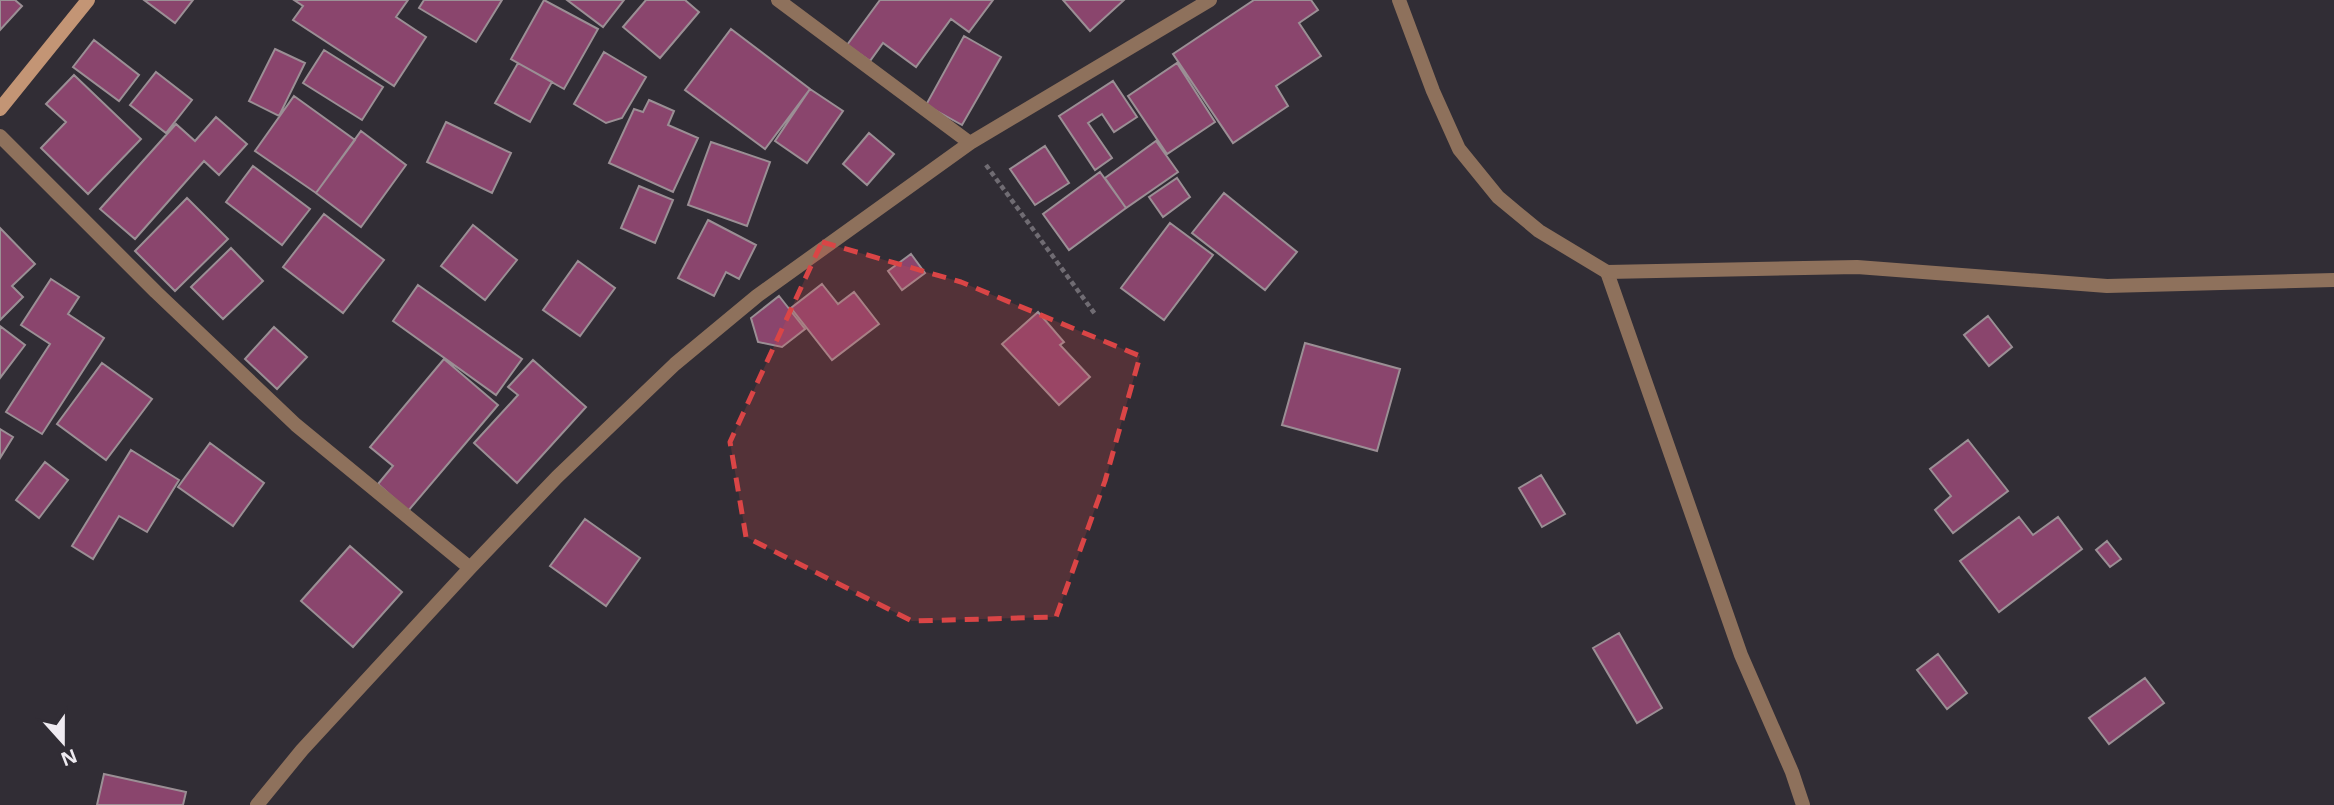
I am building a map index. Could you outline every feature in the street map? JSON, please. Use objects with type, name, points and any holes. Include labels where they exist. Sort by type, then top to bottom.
[{"type":"main road","points":[[3,100],[88,0]]},
{"type":"street","points":[[778,0],[970,143]]},
{"type":"street","points":[[257,805],[303,750],[470,568],[557,477],[675,364],[757,296],[970,143],[1210,0]]},
{"type":"street","points":[[1399,0],[1433,91],[1459,149],[1498,197],[1539,231],[1607,272],[1857,267],[2107,286],[2334,280]]},
{"type":"street","points":[[0,136],[156,292],[296,425],[470,568]]},
{"type":"street","points":[[1607,272],[1741,655],[1792,772],[1802,805]]},
{"type":"path","points":[[970,143],[1095,314]]},
{"type":"highlighted area","points":[[822,242],[961,282],[1140,356],[1105,481],[1056,617],[912,621],[746,537],[730,442]]},
{"type":"building","points":[[0,0],[15,0],[22,6],[0,30]]},
{"type":"building","points":[[144,0],[193,0],[175,23]]},
{"type":"building","points":[[294,0],[408,0],[396,17],[426,37],[394,86],[293,20],[303,6]]},
{"type":"building","points":[[424,0],[502,0],[476,42],[419,8]]},
{"type":"building","points":[[544,0],[598,29],[564,89],[511,59]]},
{"type":"building","points":[[567,0],[624,0],[603,27]]},
{"type":"building","points":[[646,0],[685,0],[699,12],[660,58],[623,27]]},
{"type":"building","points":[[880,0],[993,0],[969,32],[951,19],[916,67],[883,43],[870,61],[847,45]]},
{"type":"building","points":[[1063,0],[1124,0],[1090,31]]},
{"type":"building","points":[[1254,0],[1311,0],[1318,10],[1299,23],[1321,56],[1276,86],[1288,106],[1233,143],[1173,54]]},
{"type":"building","points":[[731,29],[810,89],[765,149],[685,90]]},
{"type":"building","points":[[964,36],[1001,57],[962,125],[926,105]]},
{"type":"building","points":[[94,40],[139,75],[119,101],[73,67]]},
{"type":"building","points":[[275,49],[305,63],[279,116],[249,101]]},
{"type":"building","points":[[324,50],[383,87],[362,120],[303,83]]},
{"type":"building","points":[[604,52],[646,77],[622,118],[606,123],[574,104]]},
{"type":"building","points":[[518,63],[552,82],[530,122],[495,103]]},
{"type":"building","points":[[1177,63],[1215,122],[1167,154],[1128,96]]},
{"type":"building","points":[[156,72],[192,100],[166,133],[130,105]]},
{"type":"building","points":[[74,75],[141,139],[88,194],[41,148],[66,122],[46,104]]},
{"type":"building","points":[[1113,81],[1137,117],[1114,132],[1102,114],[1088,123],[1112,158],[1095,170],[1059,116]]},
{"type":"building","points":[[810,89],[843,111],[807,163],[775,141]]},
{"type":"building","points":[[294,96],[355,140],[316,193],[255,151]]},
{"type":"building","points":[[649,100],[674,111],[668,125],[698,138],[673,192],[609,163],[634,109],[643,112]]},
{"type":"building","points":[[216,117],[247,144],[219,175],[204,161],[135,239],[100,209],[176,124],[195,141]]},
{"type":"building","points":[[446,122],[511,153],[492,193],[427,162]]},
{"type":"building","points":[[361,131],[406,165],[361,227],[316,193]]},
{"type":"building","points":[[869,133],[894,154],[867,185],[843,164]]},
{"type":"building","points":[[1156,141],[1178,172],[1126,208],[1105,178]]},
{"type":"building","points":[[711,142],[770,162],[747,226],[688,205]]},
{"type":"building","points":[[1045,146],[1069,183],[1035,205],[1010,169]]},
{"type":"building","points":[[253,166],[310,209],[282,245],[226,202]]},
{"type":"building","points":[[1100,172],[1126,208],[1069,250],[1043,214]]},
{"type":"building","points":[[1177,178],[1190,197],[1163,217],[1149,197]]},
{"type":"building","points":[[639,186],[673,200],[655,243],[621,228]]},
{"type":"building","points":[[1224,193],[1297,252],[1265,290],[1192,233]]},
{"type":"building","points":[[187,198],[228,239],[175,291],[135,251]]},
{"type":"building","points":[[324,214],[384,260],[343,313],[283,267]]},
{"type":"building","points":[[708,220],[756,245],[739,279],[726,272],[714,296],[678,278]]},
{"type":"building","points":[[1170,223],[1213,255],[1164,320],[1121,288]]},
{"type":"building","points":[[473,225],[517,260],[485,300],[441,266]]},
{"type":"building","points":[[0,228],[35,264],[12,286],[23,297],[0,320]]},
{"type":"building","points":[[231,248],[263,281],[223,319],[191,287]]},
{"type":"building","points":[[911,254],[925,273],[902,290],[888,271]]},
{"type":"building","points":[[578,261],[615,288],[580,336],[543,310]]},
{"type":"building","points":[[51,279],[79,297],[68,314],[104,338],[42,434],[6,412],[50,344],[21,325]]},
{"type":"building","points":[[822,284],[838,304],[854,292],[879,324],[832,360],[791,308]]},
{"type":"building","points":[[418,285],[522,359],[496,395],[393,321]]},
{"type":"building","points":[[779,296],[805,329],[782,347],[758,342],[751,318]]},
{"type":"building","points":[[1038,312],[1064,342],[1060,345],[1090,377],[1059,405],[1002,344]]},
{"type":"building","points":[[1988,316],[2012,347],[1989,366],[1964,335]]},
{"type":"building","points":[[0,326],[25,345],[0,378]]},
{"type":"building","points":[[274,327],[307,357],[277,389],[245,359]]},
{"type":"building","points":[[1305,343],[1400,369],[1377,451],[1282,425]]},
{"type":"building","points":[[444,359],[498,405],[408,511],[378,484],[393,466],[370,447]]},
{"type":"building","points":[[533,360],[586,407],[517,483],[474,443],[518,395],[508,387]]},
{"type":"building","points":[[102,363],[152,399],[106,460],[57,424]]},
{"type":"building","points":[[0,429],[13,437],[0,458]]},
{"type":"building","points":[[1968,440],[2008,491],[1953,533],[1935,510],[1951,496],[1930,469]]},
{"type":"building","points":[[210,443],[264,483],[233,526],[178,487]]},
{"type":"building","points":[[131,450],[179,480],[147,532],[119,516],[93,559],[72,546]]},
{"type":"building","points":[[45,462],[68,480],[39,518],[16,500]]},
{"type":"building","points":[[1541,475],[1565,514],[1542,527],[1519,488]]},
{"type":"building","points":[[2019,517],[2033,535],[2058,517],[2082,549],[1999,612],[1960,561]]},
{"type":"building","points":[[585,519],[640,558],[606,606],[550,566]]},
{"type":"building","points":[[2107,541],[2121,559],[2110,567],[2096,550]]},
{"type":"building","points":[[350,546],[402,592],[353,647],[301,601]]},
{"type":"building","points":[[1619,633],[1662,708],[1637,723],[1593,648]]},
{"type":"building","points":[[1938,654],[1967,693],[1947,709],[1917,670]]},
{"type":"building","points":[[2145,678],[2164,703],[2109,744],[2089,718]]},
{"type":"building","points":[[104,774],[186,792],[183,805],[97,805]]}]
